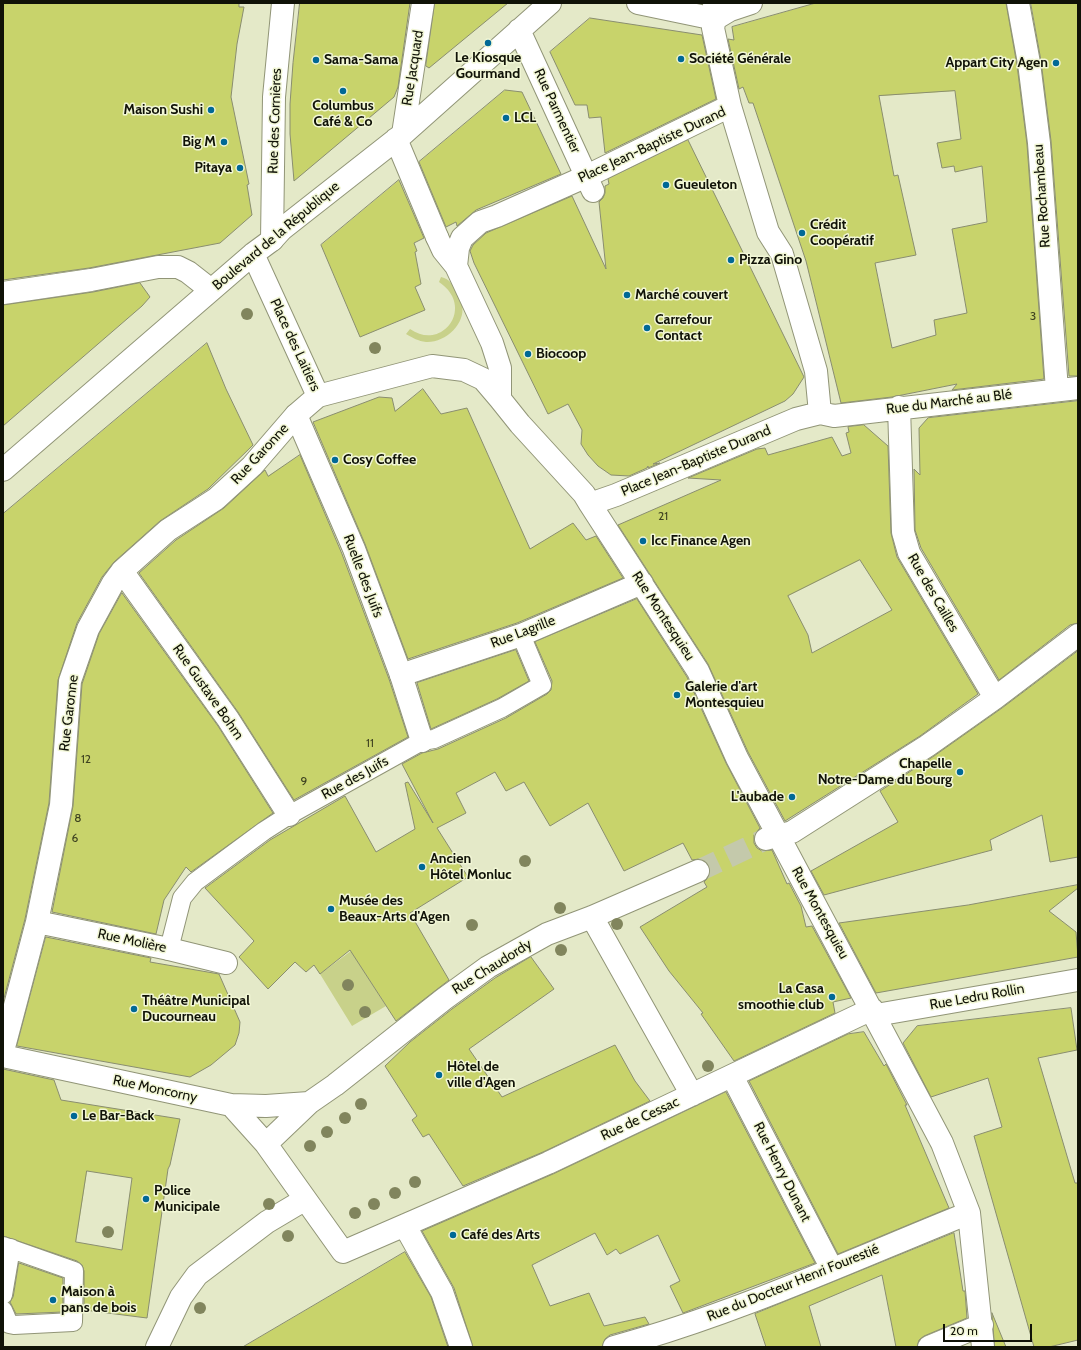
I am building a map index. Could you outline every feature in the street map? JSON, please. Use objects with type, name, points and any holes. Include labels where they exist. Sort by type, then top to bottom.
[{"type":"street","name":"Rue des Cornières","points":[[272,240],[274,97],[283,3]]},
{"type":"street","name":"Rue Jacquard","points":[[400,136],[423,3]]},
{"type":"street","name":"Boulevard de la République","points":[[3,470],[210,290],[272,240],[282,229],[400,136],[550,3]]},
{"type":"street","points":[[638,3],[714,11],[730,10],[751,3]]},
{"type":"street","name":"Rue Rochambeau","points":[[1018,3],[1030,63],[1068,389]]},
{"type":"street","points":[[714,11],[713,28],[730,106]]},
{"type":"street","name":"Rue Parmentier","points":[[519,30],[590,184]]},
{"type":"street","name":"Place Jean-Baptiste Durand","points":[[456,266],[458,248],[462,238],[474,226],[590,184],[730,106],[768,232],[782,254],[816,371],[820,413],[796,419],[616,495],[590,504]]},
{"type":"street","points":[[400,136],[437,237],[443,250],[456,266],[492,343],[500,368],[500,399],[520,424],[584,494],[590,504]]},
{"type":"street","name":"Place des Laitiers","points":[[253,254],[318,396],[432,366],[464,370],[483,379],[500,399]]},
{"type":"street","points":[[3,293],[91,280],[158,267],[178,268],[188,272],[210,290]]},
{"type":"street","name":"Rue du Marché au Blé","points":[[820,413],[834,416],[899,407],[1068,389]]},
{"type":"street","name":"Rue Garonne","points":[[3,1051],[37,922],[61,805],[70,680],[88,628],[112,582],[122,571],[168,530],[216,499],[252,466],[296,415],[318,396]]},
{"type":"street","name":"Rue des Cailles","points":[[899,407],[903,532],[909,553],[995,698]]},
{"type":"street","name":"Ruelle des Juifs","points":[[296,415],[354,549],[401,675],[422,741]]},
{"type":"street","name":"Rue Montesquieu","points":[[590,504],[698,671],[772,838],[874,1012],[942,1143],[969,1212],[984,1347]]},
{"type":"street","name":"Rue Gustave Bohm","points":[[122,571],[228,719],[289,815]]},
{"type":"street","name":"Rue Lagrille","points":[[401,675],[521,635],[642,583]]},
{"type":"street","points":[[772,838],[792,832],[927,746],[995,698],[1078,635]]},
{"type":"street","name":"Rue Chaudordy","points":[[266,1144],[309,1103],[335,1085],[444,999],[488,967],[547,934],[592,917],[698,871]]},
{"type":"street","points":[[592,917],[692,1095]]},
{"type":"street","name":"Rue Molière","points":[[37,922],[169,949],[226,964]]},
{"type":"street","name":"Rue Ledru Rollin","points":[[874,1012],[1078,980]]},
{"type":"street","name":"Rue de Cessac","points":[[304,1200],[343,1252],[548,1162],[732,1076],[874,1012]]},
{"type":"street","name":"Rue Moncorny","points":[[3,1056],[231,1104],[266,1106],[309,1103]]},
{"type":"street","name":"Rue Henry Dunant","points":[[732,1076],[832,1269]]},
{"type":"street","points":[[157,1345],[182,1297],[197,1276],[267,1222],[304,1200],[266,1144],[231,1104]]},
{"type":"street","name":"Rue du Docteur Henri Fourestié","points":[[614,1347],[664,1334],[752,1301],[969,1212]]},
{"type":"street","points":[[405,1226],[442,1292],[461,1347]]},
{"type":"street","points":[[929,1347],[982,1325]]},
{"type":"lane","name":"Rue des Juifs","points":[[169,949],[182,898],[195,882],[264,830],[422,741],[434,739],[502,708],[542,685],[521,635]]},
{"type":"lane","points":[[3,1295],[7,1247],[74,1271],[73,1322],[14,1325],[9,1324],[3,1310]]},
{"type":"green space","points":[[441,277],[447,279],[451,283],[459,298],[462,305],[461,319],[453,331],[447,336],[426,342],[418,340],[406,334],[410,329],[422,335],[433,335],[443,331],[450,324],[455,314],[455,303],[450,292],[439,282]]},
{"type":"green space","points":[[351,951],[386,1006],[352,1026],[320,974]]},
{"type":"building","points":[[3,3],[239,3],[239,7],[244,7],[237,44],[231,97],[249,184],[247,185],[252,215],[220,243],[89,268],[3,280]]},
{"type":"building","points":[[300,3],[410,3],[398,87],[394,97],[294,181],[290,134],[290,104]]},
{"type":"building","points":[[435,3],[508,3],[429,68],[426,66]]},
{"type":"building","points":[[816,3],[1006,3],[1017,65],[1027,144],[1044,379],[952,390],[957,384],[892,397],[841,403],[806,261],[753,103],[749,103],[743,87],[739,89],[728,39],[734,40],[732,27]],"holes":[[[955,91],[961,139],[937,143],[942,168],[954,166],[955,172],[982,166],[987,222],[952,229],[967,313],[934,320],[936,335],[892,348],[875,263],[916,255],[898,175],[894,176],[879,96]]]},
{"type":"building","points":[[1031,3],[1078,3],[1078,376],[1069,376],[1051,141],[1041,61]]},
{"type":"building","points":[[590,18],[702,35],[716,99],[605,153],[601,117],[589,118],[587,105],[575,105],[550,52]]},
{"type":"building","points":[[505,90],[522,92],[561,174],[476,210],[457,226],[456,222],[446,227],[419,162]]},
{"type":"building","name":"Marché couvert","points":[[688,140],[804,377],[793,394],[785,401],[653,464],[660,463],[648,468],[648,466],[647,468],[629,476],[611,475],[598,466],[581,444],[582,430],[568,404],[548,414],[474,263],[470,251],[473,245],[486,233],[572,196],[606,269],[599,202],[605,193],[605,186],[609,184],[608,179]]},
{"type":"building","points":[[399,180],[424,238],[414,243],[417,251],[415,252],[421,284],[415,287],[425,310],[360,337],[321,245]]},
{"type":"building","points":[[140,283],[150,297],[142,306],[3,426],[3,305],[93,292]]},
{"type":"building","points":[[207,343],[226,389],[253,445],[208,489],[160,521],[114,562],[102,577],[77,623],[58,680],[49,803],[25,919],[3,1002],[3,514]]},
{"type":"building","points":[[423,389],[441,414],[467,408],[530,549],[573,523],[586,540],[596,536],[623,578],[517,623],[408,659],[365,544],[313,422],[379,397],[392,398],[395,411]]},
{"type":"building","points":[[1078,401],[1078,623],[1070,625],[999,680],[921,548],[915,530],[914,469],[920,475],[919,428],[928,418]]},
{"type":"building","points":[[864,425],[888,446],[891,533],[897,557],[978,694],[920,736],[785,821],[748,752],[708,664],[618,525],[721,480],[688,478],[757,449],[765,448],[768,455],[832,437],[842,456],[851,453],[846,433],[849,432],[848,427]],"holes":[[[860,560],[892,610],[812,653],[808,635],[788,596]]]},
{"type":"building","points":[[300,455],[342,554],[389,679],[408,737],[294,800],[238,712],[139,573],[176,540],[224,508],[265,470],[268,476]]},
{"type":"building","points":[[122,593],[218,726],[273,813],[191,872],[186,867],[164,900],[156,934],[52,912],[73,806],[82,684],[99,634]]},
{"type":"building","points":[[637,599],[687,677],[726,763],[760,828],[754,835],[754,843],[757,848],[762,851],[772,850],[787,884],[789,883],[801,906],[806,927],[812,926],[851,998],[833,1002],[835,1013],[734,1061],[701,1014],[703,1013],[669,971],[640,927],[707,887],[704,882],[708,878],[710,872],[706,861],[699,859],[692,860],[683,843],[624,871],[588,803],[550,826],[524,782],[506,791],[495,772],[456,793],[466,813],[437,828],[468,877],[410,913],[449,980],[396,1021],[350,950],[320,974],[314,965],[306,972],[295,962],[268,989],[239,957],[254,941],[205,888],[270,840],[345,796],[376,852],[415,829],[405,783],[408,782],[433,823],[402,764],[422,753],[438,749],[506,718],[547,694],[551,690],[552,681],[535,642]]},
{"type":"building","points":[[516,650],[529,681],[497,699],[431,729],[417,683]]},
{"type":"building","points":[[1078,651],[1078,857],[1050,862],[1042,815],[990,840],[992,850],[824,895],[811,871],[898,822],[880,791],[934,756],[1002,708]]},
{"type":"building","points":[[1078,885],[1078,888],[1049,911],[1076,932],[1078,957],[876,993],[839,923],[968,905]]},
{"type":"building","name":"Théâtre Municipal Ducourneau","points":[[46,937],[151,958],[150,962],[219,974],[240,1022],[239,1033],[235,1045],[211,1065],[190,1077],[17,1046]]},
{"type":"building","name":"Hôtel de ville d'Agen","points":[[531,957],[554,989],[469,1049],[502,1097],[615,1045],[635,1081],[650,1101],[543,1152],[463,1186],[429,1134],[423,1137],[412,1120],[417,1116],[385,1066],[410,1042],[452,1009],[495,978]]},
{"type":"building","points":[[1071,1008],[1077,1050],[1038,1058],[1075,1183],[1078,1183],[1078,1340],[1049,1347],[1034,1347],[974,1136],[1002,1127],[988,1078],[931,1097],[903,1043],[917,1026]]},
{"type":"building","points":[[864,1032],[884,1066],[886,1064],[907,1105],[905,1105],[949,1208],[838,1254],[749,1081],[848,1034]]},
{"type":"building","points":[[3,1069],[54,1080],[61,1100],[180,1119],[168,1169],[147,1318],[84,1310],[84,1271],[82,1265],[77,1261],[3,1236]],"holes":[[[87,1171],[132,1178],[122,1250],[76,1242]]]},
{"type":"building","points":[[726,1092],[815,1263],[683,1313],[670,1286],[680,1281],[658,1235],[620,1254],[616,1249],[607,1255],[595,1233],[532,1265],[550,1306],[589,1293],[604,1326],[645,1317],[649,1324],[610,1335],[605,1339],[602,1347],[473,1347],[454,1288],[422,1231],[553,1174]]},
{"type":"building","points":[[954,1233],[963,1291],[965,1291],[967,1318],[924,1336],[919,1340],[917,1347],[896,1347],[882,1275],[809,1306],[821,1347],[766,1347],[755,1314]]},
{"type":"building","points":[[405,1252],[431,1297],[448,1347],[243,1347]]},
{"type":"building","points":[[19,1263],[63,1278],[63,1312],[16,1314],[10,1302],[13,1297]]},
{"type":"building","points":[[992,1313],[1006,1347],[995,1347]]},
{"type":"tunnel","points":[[698,871],[766,839]]},
{"type":"place","name":"Le Kiosque Gourmand","points":[[488,43]]},
{"type":"place","name":"Société Générale","points":[[681,59]]},
{"type":"place","name":"Sama-Sama","points":[[316,60]]},
{"type":"place","name":"Appart City Agen","points":[[1056,63]]},
{"type":"place","name":"Columbus Café & Co","points":[[343,91]]},
{"type":"place","name":"Maison Sushi","points":[[211,110]]},
{"type":"place","name":"LCL","points":[[506,118]]},
{"type":"place","name":"Big M","points":[[224,142]]},
{"type":"place","name":"Pitaya","points":[[240,168]]},
{"type":"place","name":"Gueuleton","points":[[666,185]]},
{"type":"place","name":"Crédit Coopératif","points":[[802,233]]},
{"type":"place","name":"Pizza Gino","points":[[731,260]]},
{"type":"place","name":"Marché couvert","points":[[627,295]]},
{"type":"place","name":"Carrefour Contact","points":[[647,328]]},
{"type":"place","name":"Biocoop","points":[[528,354]]},
{"type":"place","name":"Cosy Coffee","points":[[335,460]]},
{"type":"place","name":"Icc Finance Agen","points":[[643,541]]},
{"type":"place","name":"Galerie d'art Montesquieu","points":[[677,695]]},
{"type":"place","name":"Chapelle Notre-Dame du Bourg","points":[[960,772]]},
{"type":"place","name":"L'aubade","points":[[792,797]]},
{"type":"place","name":"Ancien Hôtel Monluc","points":[[422,867]]},
{"type":"place","name":"Musée des Beaux-Arts d'Agen","points":[[331,909]]},
{"type":"place","name":"La Casa smoothie club","points":[[832,997]]},
{"type":"place","name":"Théâtre Municipal Ducourneau","points":[[134,1009]]},
{"type":"place","name":"Hôtel de ville d'Agen","points":[[439,1075]]},
{"type":"place","name":"Le Bar-Back","points":[[74,1116]]},
{"type":"place","name":"Police Municipale","points":[[146,1199]]},
{"type":"place","name":"Café des Arts","points":[[453,1235]]},
{"type":"place","name":"Maison à pans de bois","points":[[53,1300]]}]
